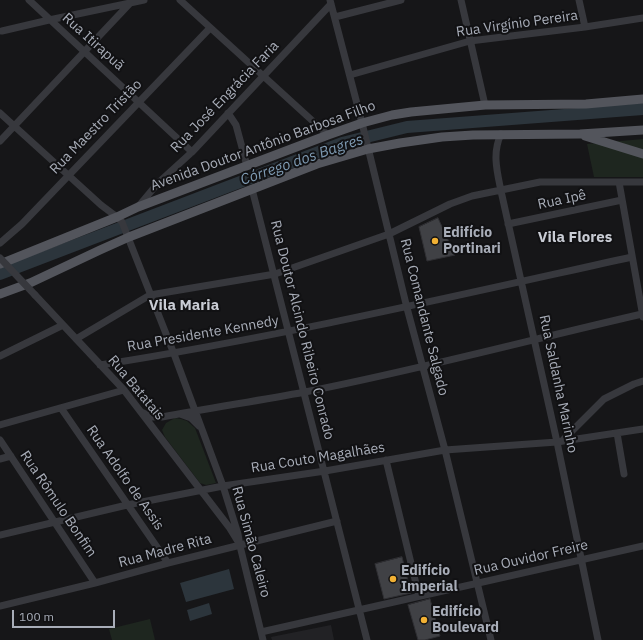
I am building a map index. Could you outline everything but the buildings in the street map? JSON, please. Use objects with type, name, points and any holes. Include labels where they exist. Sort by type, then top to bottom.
[{"type":"main road","name":"Avenida Doutor Antônio Barbosa Filho","points":[[0,264],[119,219],[138,207],[328,135],[363,127],[392,115],[485,105],[586,104],[643,99]]},
{"type":"main road","points":[[0,294],[30,283],[128,235],[317,164],[367,147],[442,137],[500,134],[580,134],[643,130]]},
{"type":"main road","points":[[580,134],[643,154]]},
{"type":"street","name":"Rua Itirapuã","points":[[31,0],[49,20],[139,101],[192,152]]},
{"type":"street","points":[[2,31],[144,0]]},
{"type":"street","points":[[180,0],[328,135]]},
{"type":"street","points":[[335,17],[401,0]]},
{"type":"street","points":[[461,0],[485,105]]},
{"type":"street","points":[[579,0],[585,27]]},
{"type":"street","points":[[0,142],[131,2]]},
{"type":"street","name":"Rua Comandante Salgado","points":[[330,2],[350,75],[422,367],[445,450],[491,640]]},
{"type":"street","name":"Rua José Engrácia Faria","points":[[138,207],[158,183],[192,152],[330,2]]},
{"type":"street","name":"Rua Virgínio Pereira","points":[[350,75],[470,41],[585,27],[643,18]]},
{"type":"street","name":"Rua Maestro Tristão","points":[[0,243],[22,224],[210,28]]},
{"type":"street","points":[[0,113],[101,206],[119,219]]},
{"type":"street","points":[[228,113],[236,125],[247,166]]},
{"type":"street","name":"Rua Saldanha Marinho","points":[[500,134],[496,143],[495,151],[500,190],[534,338],[560,441],[581,560],[598,640]]},
{"type":"street","points":[[76,339],[150,295],[275,274],[389,234],[450,204],[472,196],[540,182],[643,182]]},
{"type":"street","points":[[141,412],[152,417],[162,417],[304,392],[422,367],[534,338],[642,316],[618,182]]},
{"type":"street","name":"Rua Doutor Alcindo Ribeiro Conrado","points":[[252,189],[275,274],[367,640]]},
{"type":"street","name":"Rua Ipê","points":[[508,224],[622,200]]},
{"type":"street","name":"Rua Simão Caleiro","points":[[119,219],[128,235],[223,486],[238,534],[263,640]]},
{"type":"street","name":"Rua Presidente Kennedy","points":[[100,365],[174,354],[289,332],[407,308],[632,257]]},
{"type":"street","name":"Rua Batatais","points":[[0,258],[124,390],[229,526],[240,546]]},
{"type":"street","points":[[0,356],[62,325]]},
{"type":"street","points":[[560,441],[604,399],[643,381]]},
{"type":"street","points":[[0,424],[124,390]]},
{"type":"street","points":[[182,413],[190,406],[191,400]]},
{"type":"street","name":"Rua Adolfo de Assis","points":[[61,408],[168,563]]},
{"type":"street","name":"Rua Simão Caleiro","points":[[182,413],[191,418],[202,430]]},
{"type":"street","points":[[155,431],[156,424],[162,417]]},
{"type":"street","name":"Rua Couto Magalhães","points":[[0,535],[127,505],[223,486],[325,471],[445,450],[560,441],[643,429]]},
{"type":"street","points":[[616,433],[624,474]]},
{"type":"street","name":"Rua Rômulo Bonfim","points":[[0,440],[95,583]]},
{"type":"street","points":[[0,459],[11,456]]},
{"type":"street","points":[[386,460],[419,596]]},
{"type":"street","name":"Rua Madre Rita","points":[[0,606],[337,521]]},
{"type":"street","name":"Rua Ouvidor Freire","points":[[261,632],[360,611],[419,596],[643,546]]},
{"type":"shaded area","points":[[643,139],[643,177],[594,177],[587,144]]},
{"type":"shaded area","points":[[175,418],[187,421],[195,428],[216,483],[206,485],[200,483],[165,437],[162,430],[166,423]]},
{"type":"shaded area","points":[[229,569],[234,589],[186,602],[180,583]]},
{"type":"shaded area","points":[[209,603],[212,614],[190,621],[187,610]]},
{"type":"shaded area","points":[[150,619],[155,640],[112,640],[109,629]]},
{"type":"shaded area","points":[[331,625],[334,640],[272,640],[271,637]]},
{"type":"waterway","name":"Córrego dos Bagres","points":[[0,274],[342,143],[407,127],[643,109]]},
{"type":"place","name":"Edifício Portinari","points":[[435,241]]},
{"type":"place","name":"Edifício Imperial","points":[[393,579]]},
{"type":"place","name":"Edifício Boulevard","points":[[424,620]]},
{"type":"district","name":"Vila Flores","points":[[575,238]]},
{"type":"district","name":"Vila Maria","points":[[184,306]]}]
